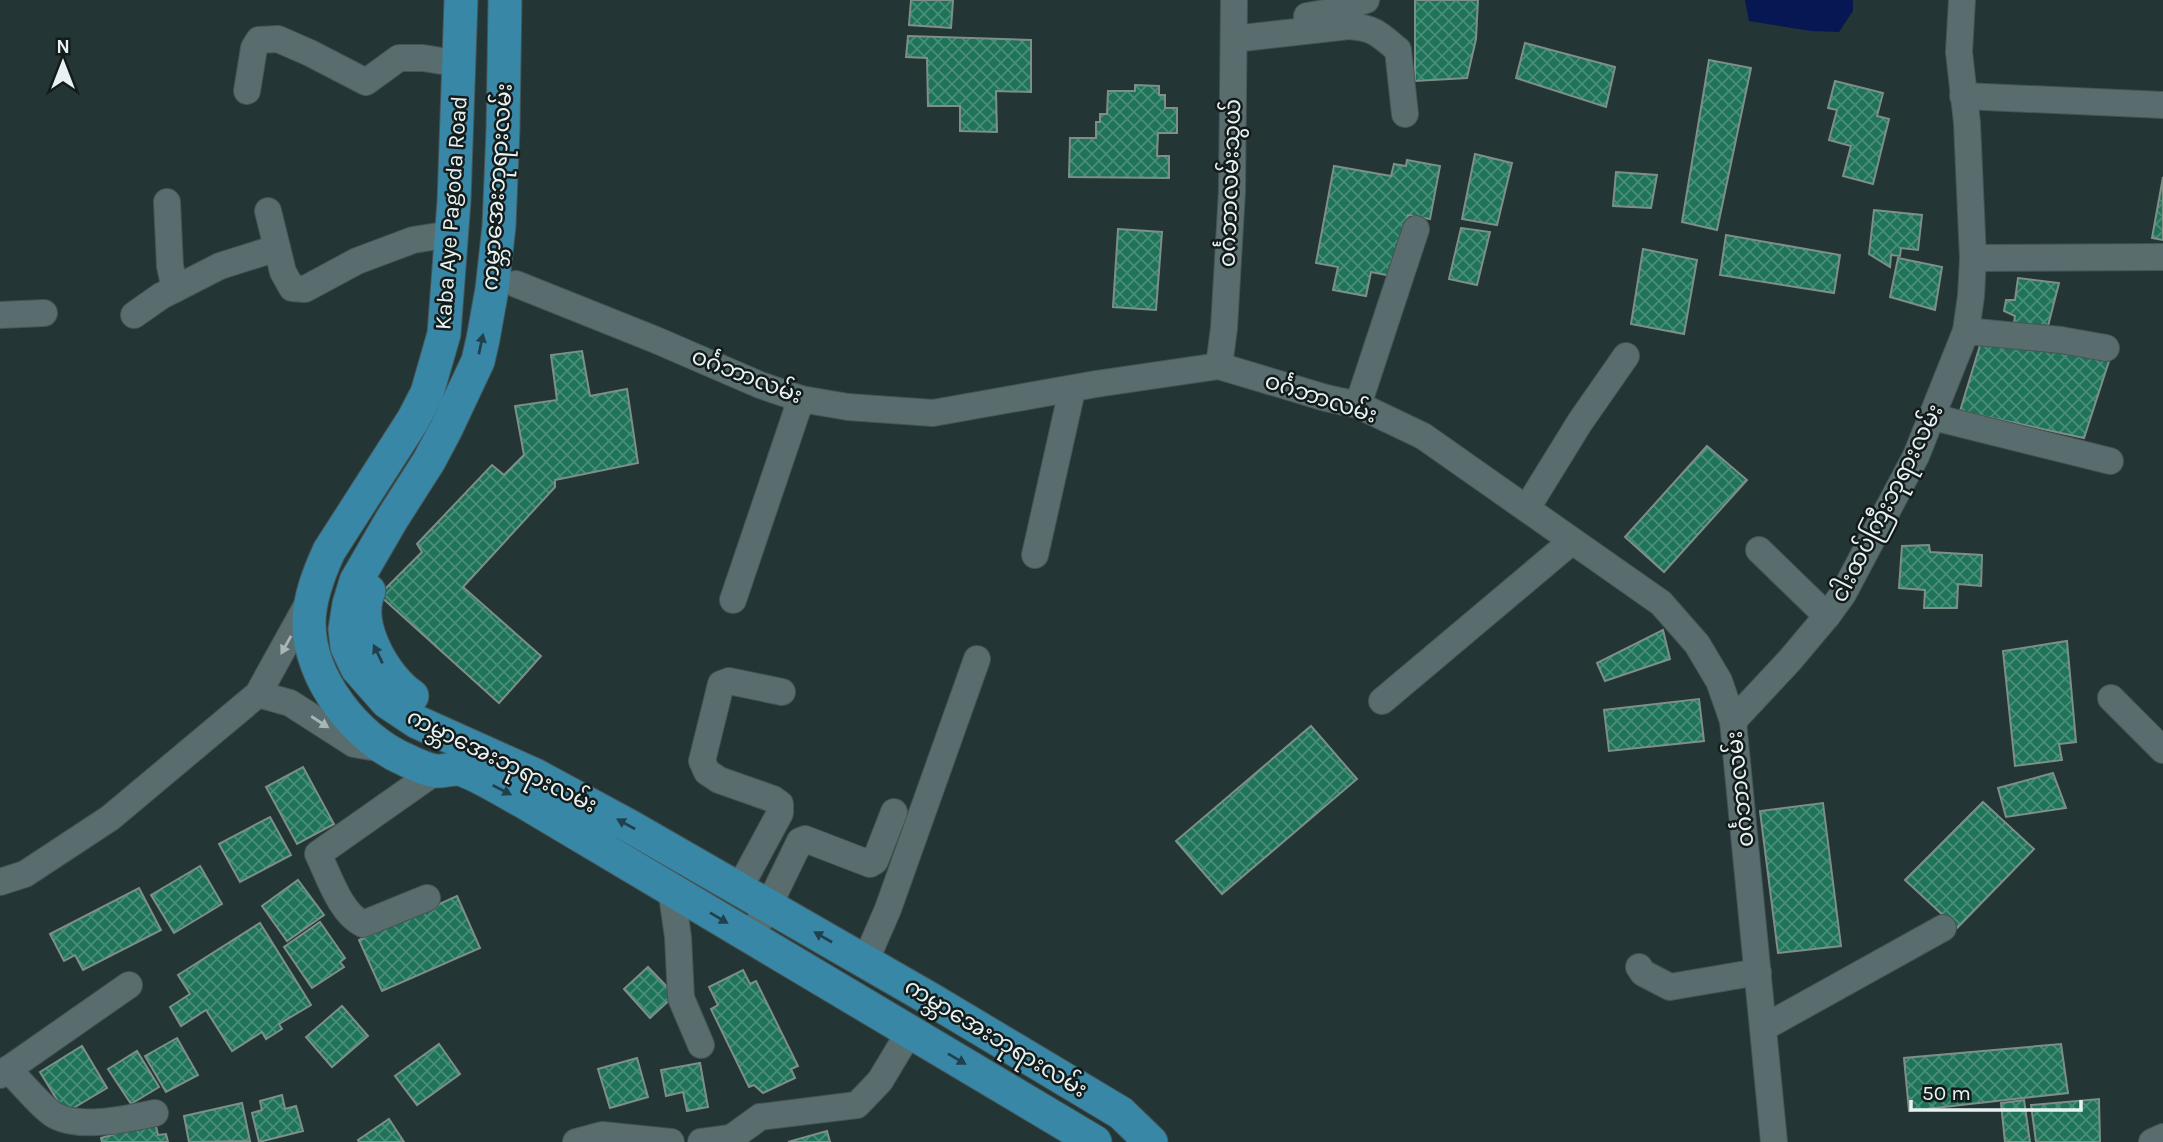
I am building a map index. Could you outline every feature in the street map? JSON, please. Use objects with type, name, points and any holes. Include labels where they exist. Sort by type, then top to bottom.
[{"type":"main road","name":"Kaba Aye Pagoda Road","points":[[326,684],[313,652],[309,623],[318,574],[329,551],[400,443],[427,393],[444,334],[460,64],[461,0]]},
{"type":"main road","name":"ကမ္ဘာအေးဘုရားလမ်း","points":[[482,0],[481,120],[470,264],[463,318],[451,376],[430,421],[350,551],[331,597],[328,618],[331,650],[338,673],[355,699],[380,724],[409,743],[458,764],[524,802],[1095,1142]]},
{"type":"main road","name":"ကမ္ဘာအေးဘုရားလမ်း","points":[[458,764],[417,722],[387,702],[357,668],[347,647],[345,629],[348,604],[356,581],[429,461],[456,411],[478,361],[492,289],[499,226],[505,0]]},
{"type":"main road","points":[[458,764],[450,721],[403,690],[387,671],[366,627],[367,596],[381,566],[476,421],[500,366],[516,284],[525,33],[523,0]]},
{"type":"main road","name":"ကမ္ဘာအေးဘုရားလမ်း","points":[[326,684],[339,705],[358,726],[387,750],[405,760],[458,764],[535,775],[769,905],[1121,1112],[1151,1142]]},
{"type":"street","points":[[1233,20],[1292,18],[1331,12],[1366,0]]},
{"type":"street","name":"ငါးထပ်ကြီးဘုရားလမ်း","points":[[1733,721],[1827,616],[1843,594],[1916,456],[1966,331],[1973,258],[1967,123],[1959,52],[1962,0]]},
{"type":"street","points":[[1233,20],[1349,26],[1377,32],[1398,50],[1405,114]]},
{"type":"street","name":"ဝင်္ဂဘာလမ်းသွယ်","points":[[1219,366],[1224,328],[1232,191],[1233,20]]},
{"type":"street","points":[[247,91],[254,48],[259,40],[278,39],[366,82],[399,58],[423,58],[460,64]]},
{"type":"street","points":[[1964,96],[2163,105]]},
{"type":"street","points":[[167,202],[170,265],[175,289]]},
{"type":"street","points":[[268,211],[283,272],[292,288],[298,290],[305,289],[357,261],[413,240],[451,234]]},
{"type":"street","points":[[1358,405],[1416,229]]},
{"type":"street","points":[[134,315],[161,296],[220,266],[277,248]]},
{"type":"street","points":[[1973,258],[2163,257]]},
{"type":"street","name":"ဝင်္ဂဘာလမ်း","points":[[516,284],[760,385],[801,399],[848,407],[933,412],[1219,366],[1358,405],[1423,436],[1661,603],[1697,645],[1719,681],[1733,721],[1774,1142]]},
{"type":"street","points":[[0,315],[44,313]]},
{"type":"street","points":[[1966,331],[2060,340],[2106,348]]},
{"type":"street","points":[[1527,508],[1580,422],[1626,356]]},
{"type":"street","points":[[1035,555],[1072,390]]},
{"type":"street","points":[[733,600],[801,399]]},
{"type":"street","points":[[1933,417],[2110,461]]},
{"type":"street","points":[[1382,701],[1572,541]]},
{"type":"street","points":[[1759,550],[1827,616]]},
{"type":"street","points":[[0,882],[25,874],[110,818],[258,694],[313,596]]},
{"type":"street","points":[[865,962],[888,909],[978,659]]},
{"type":"street","points":[[739,889],[780,813],[780,804],[719,780],[707,772],[702,761],[721,684],[729,681],[782,692]]},
{"type":"street","points":[[258,694],[290,703],[354,744],[387,750]]},
{"type":"street","points":[[2111,698],[2163,750]]},
{"type":"street","points":[[427,898],[363,924],[356,921],[342,903],[318,854],[458,764]]},
{"type":"street","points":[[750,937],[800,841],[805,839],[870,864],[875,861],[894,812]]},
{"type":"street","points":[[671,888],[678,937],[681,998],[701,1045]]},
{"type":"street","points":[[1763,1028],[1943,928]]},
{"type":"street","points":[[1639,967],[1643,973],[1670,987],[1758,972]]},
{"type":"street","points":[[130,985],[4,1072],[55,1116],[82,1122],[124,1120],[155,1113]]},
{"type":"street","points":[[701,1142],[731,1138],[760,1117],[857,1105],[880,1081],[911,1031]]},
{"type":"street","points":[[576,1142],[602,1135],[671,1142]]},
{"type":"street","points":[[2152,1142],[2163,1137]]},
{"type":"shaded area","points":[[1745,0],[1853,0],[1853,11],[1839,32],[1811,31],[1749,21]]},
{"type":"building","points":[[911,0],[953,0],[951,28],[909,25]]},
{"type":"building","points":[[1415,0],[1478,0],[1476,39],[1467,78],[1415,81]]},
{"type":"building","points":[[908,36],[1031,40],[1031,92],[996,91],[997,132],[960,131],[960,106],[928,106],[927,58],[906,57]]},
{"type":"building","points":[[1525,43],[1615,67],[1606,107],[1516,78]]},
{"type":"building","points":[[1709,60],[1751,68],[1717,230],[1682,222]]},
{"type":"building","points":[[1835,81],[1883,93],[1877,116],[1889,119],[1873,184],[1843,176],[1851,146],[1829,140],[1837,110],[1828,108]]},
{"type":"building","points":[[1135,85],[1159,86],[1159,95],[1165,95],[1165,108],[1177,108],[1177,133],[1158,133],[1157,156],[1169,156],[1169,178],[1069,177],[1070,138],[1096,138],[1096,122],[1100,122],[1100,114],[1107,114],[1108,91],[1135,91]]},
{"type":"building","points":[[1475,154],[1512,163],[1497,225],[1462,219]]},
{"type":"building","points":[[1407,160],[1440,166],[1430,219],[1408,215],[1397,277],[1371,272],[1366,296],[1333,290],[1338,267],[1316,263],[1334,166],[1391,176],[1394,164],[1406,166]]},
{"type":"building","points":[[1616,172],[1657,175],[1651,208],[1613,206]]},
{"type":"building","points":[[2163,177],[2163,240],[2152,238]]},
{"type":"building","points":[[1874,210],[1922,215],[1918,250],[1901,248],[1900,256],[1891,255],[1890,267],[1869,254]]},
{"type":"building","points":[[1461,228],[1490,232],[1477,285],[1449,279]]},
{"type":"building","points":[[1118,229],[1162,232],[1156,310],[1113,307]]},
{"type":"building","points":[[1726,235],[1840,255],[1834,293],[1720,275]]},
{"type":"building","points":[[1643,249],[1697,260],[1684,334],[1631,324]]},
{"type":"building","points":[[1898,258],[1942,267],[1935,310],[1890,297]]},
{"type":"building","points":[[2018,278],[2059,283],[2047,330],[2014,323],[2015,316],[2004,311],[2006,300],[2015,300]]},
{"type":"building","points":[[1982,339],[2109,361],[2084,438],[1960,411]]},
{"type":"building","points":[[582,351],[590,396],[627,389],[638,463],[555,480],[555,487],[463,587],[541,656],[499,703],[379,595],[422,552],[417,544],[492,465],[504,475],[524,455],[515,406],[557,400],[551,355]]},
{"type":"building","points":[[1707,446],[1747,480],[1664,572],[1625,537]]},
{"type":"building","points":[[1929,545],[1930,552],[1982,555],[1981,586],[1958,584],[1957,608],[1924,608],[1925,590],[1899,588],[1902,546]]},
{"type":"building","points":[[1663,630],[1670,659],[1605,681],[1597,663]]},
{"type":"building","points":[[2067,641],[2076,742],[2059,744],[2062,760],[2015,766],[2003,651]]},
{"type":"building","points":[[1699,699],[1704,741],[1609,751],[1604,710]]},
{"type":"building","points":[[1311,726],[1357,779],[1222,894],[1176,841]]},
{"type":"building","points":[[303,767],[334,824],[297,844],[266,787]]},
{"type":"building","points":[[2053,773],[2066,808],[2006,817],[1998,788]]},
{"type":"building","points":[[1983,802],[2034,849],[1957,928],[1905,880]]},
{"type":"building","points":[[1823,803],[1841,946],[1778,953],[1760,811]]},
{"type":"building","points":[[270,817],[291,855],[240,882],[219,844]]},
{"type":"building","points":[[200,866],[222,904],[174,933],[151,895]]},
{"type":"building","points":[[298,880],[324,915],[287,941],[262,906]]},
{"type":"building","points":[[139,888],[161,930],[83,970],[75,955],[64,961],[50,934]]},
{"type":"building","points":[[457,896],[480,948],[382,991],[359,940]]},
{"type":"building","points":[[320,922],[345,958],[340,962],[344,967],[312,988],[284,947]]},
{"type":"building","points":[[260,923],[311,1005],[279,1024],[282,1029],[266,1039],[262,1032],[232,1051],[206,1010],[181,1026],[170,1007],[190,994],[178,975]]},
{"type":"building","points":[[648,967],[675,995],[650,1018],[624,989]]},
{"type":"building","points":[[743,970],[750,984],[756,981],[798,1066],[791,1069],[795,1078],[763,1093],[754,1085],[749,1087],[711,1009],[718,1005],[709,987]]},
{"type":"building","points":[[342,1006],[368,1036],[332,1067],[306,1037]]},
{"type":"building","points":[[177,1038],[198,1075],[166,1092],[145,1056]]},
{"type":"building","points":[[439,1044],[460,1074],[417,1105],[395,1076]]},
{"type":"building","points":[[2061,1044],[2068,1093],[1909,1111],[1904,1058]]},
{"type":"building","points":[[82,1046],[107,1088],[65,1113],[40,1072]]},
{"type":"building","points":[[137,1051],[159,1087],[131,1104],[108,1069]]},
{"type":"building","points":[[637,1058],[648,1097],[610,1108],[598,1069]]},
{"type":"building","points":[[700,1063],[708,1107],[687,1111],[683,1092],[666,1096],[661,1070]]},
{"type":"building","points":[[282,1095],[285,1109],[296,1106],[303,1131],[259,1142],[252,1113],[262,1110],[260,1101]]},
{"type":"building","points":[[2099,1099],[2100,1142],[2036,1142],[2031,1105]]},
{"type":"building","points":[[2024,1100],[2030,1142],[2005,1142],[2001,1103]]},
{"type":"building","points":[[242,1103],[250,1141],[189,1142],[184,1116]]},
{"type":"building","points":[[389,1119],[404,1142],[359,1142],[358,1140]]},
{"type":"building","points":[[155,1122],[158,1135],[166,1134],[168,1142],[102,1142],[101,1138]]},
{"type":"building","points":[[827,1131],[830,1142],[788,1142]]}]
